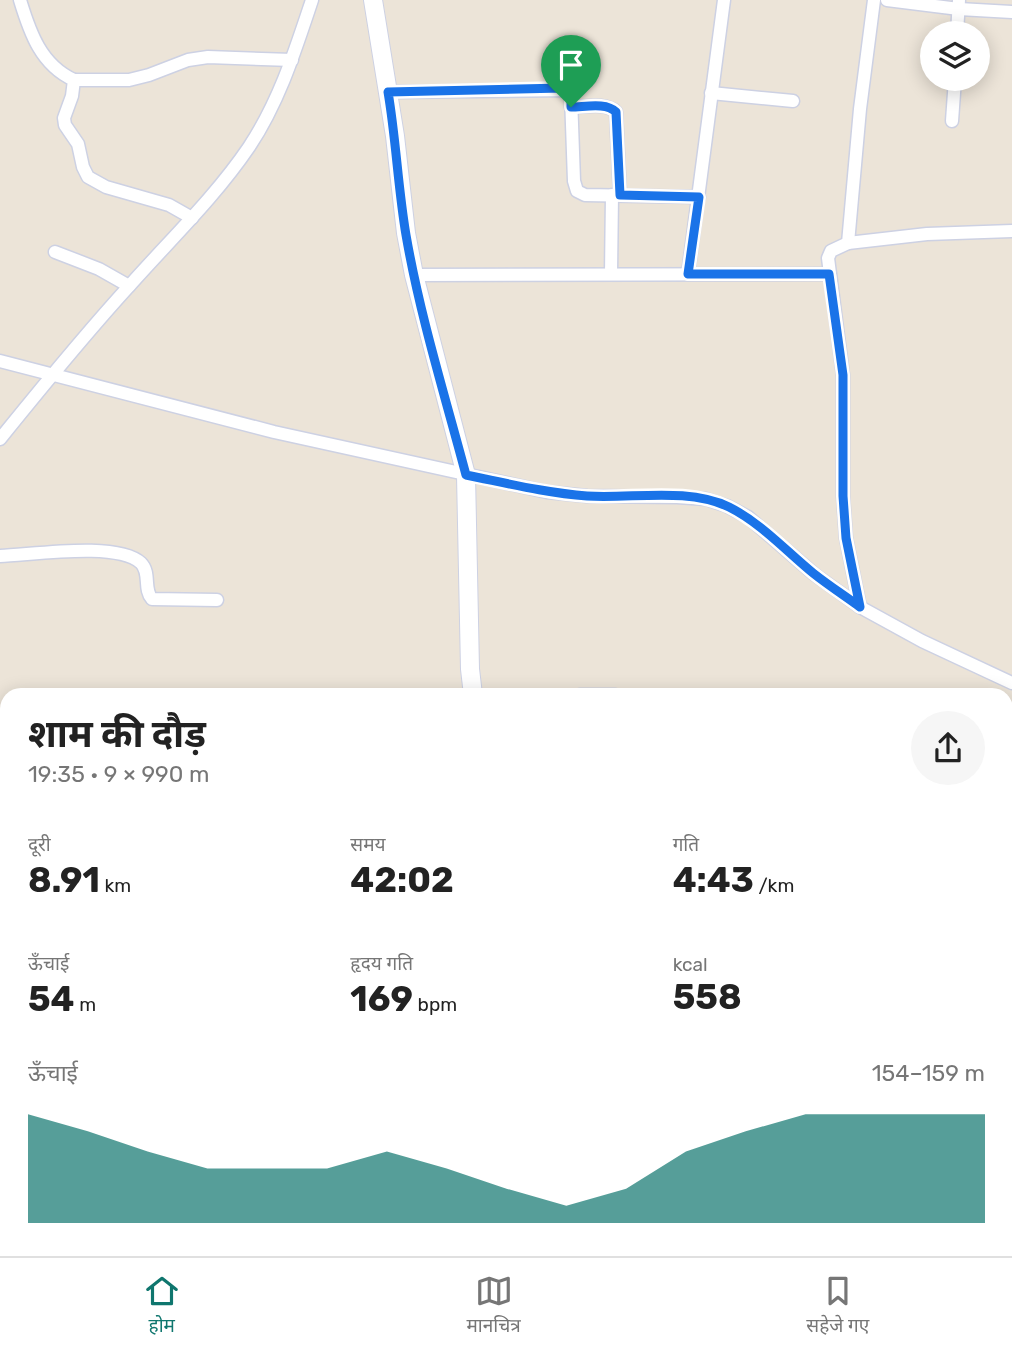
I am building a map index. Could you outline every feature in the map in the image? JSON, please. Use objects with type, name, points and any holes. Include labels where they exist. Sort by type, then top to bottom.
[{"type":"street","points":[[20,0],[27,23],[49,64],[74,80],[129,80],[188,60],[208,57],[292,60]]},
{"type":"street","points":[[0,439],[129,286],[222,184],[250,145],[273,104],[292,60],[312,0]]},
{"type":"street","points":[[373,0],[414,275],[466,475],[472,688]]},
{"type":"street","points":[[688,274],[723,0]]},
{"type":"street","points":[[848,243],[860,109],[874,0]]},
{"type":"street","points":[[887,0],[1012,12]]},
{"type":"street","points":[[74,80],[72,96],[64,118],[65,125],[78,144],[88,177],[106,187],[169,205],[192,218]]},
{"type":"street","points":[[388,92],[562,88],[571,96],[574,180],[577,191],[585,195],[699,197]]},
{"type":"street","points":[[952,121],[954,91]]},
{"type":"street","points":[[711,93],[793,101]]},
{"type":"street","points":[[571,107],[605,106],[616,112],[616,195],[611,274]]},
{"type":"street","points":[[860,607],[846,538],[843,496],[843,375],[829,274],[831,251],[848,243],[927,234],[1012,231]]},
{"type":"street","points":[[55,251],[99,269],[129,286]]},
{"type":"street","points":[[414,275],[829,274]]},
{"type":"street","points":[[0,361],[274,432],[547,492],[587,496],[706,499],[748,517],[814,574],[860,607],[922,641],[1012,683]]},
{"type":"street","points":[[0,556],[85,551],[122,554],[143,565],[147,592],[152,599],[217,600]]},
{"type":"route","points":[[562,88],[571,96],[571,107],[605,106],[616,112],[620,195],[699,197],[688,274],[829,274],[843,375],[843,496],[846,538],[860,607],[814,574],[748,517],[727,506],[706,499],[587,496],[547,492],[466,475],[414,275],[388,92],[562,88]]}]
